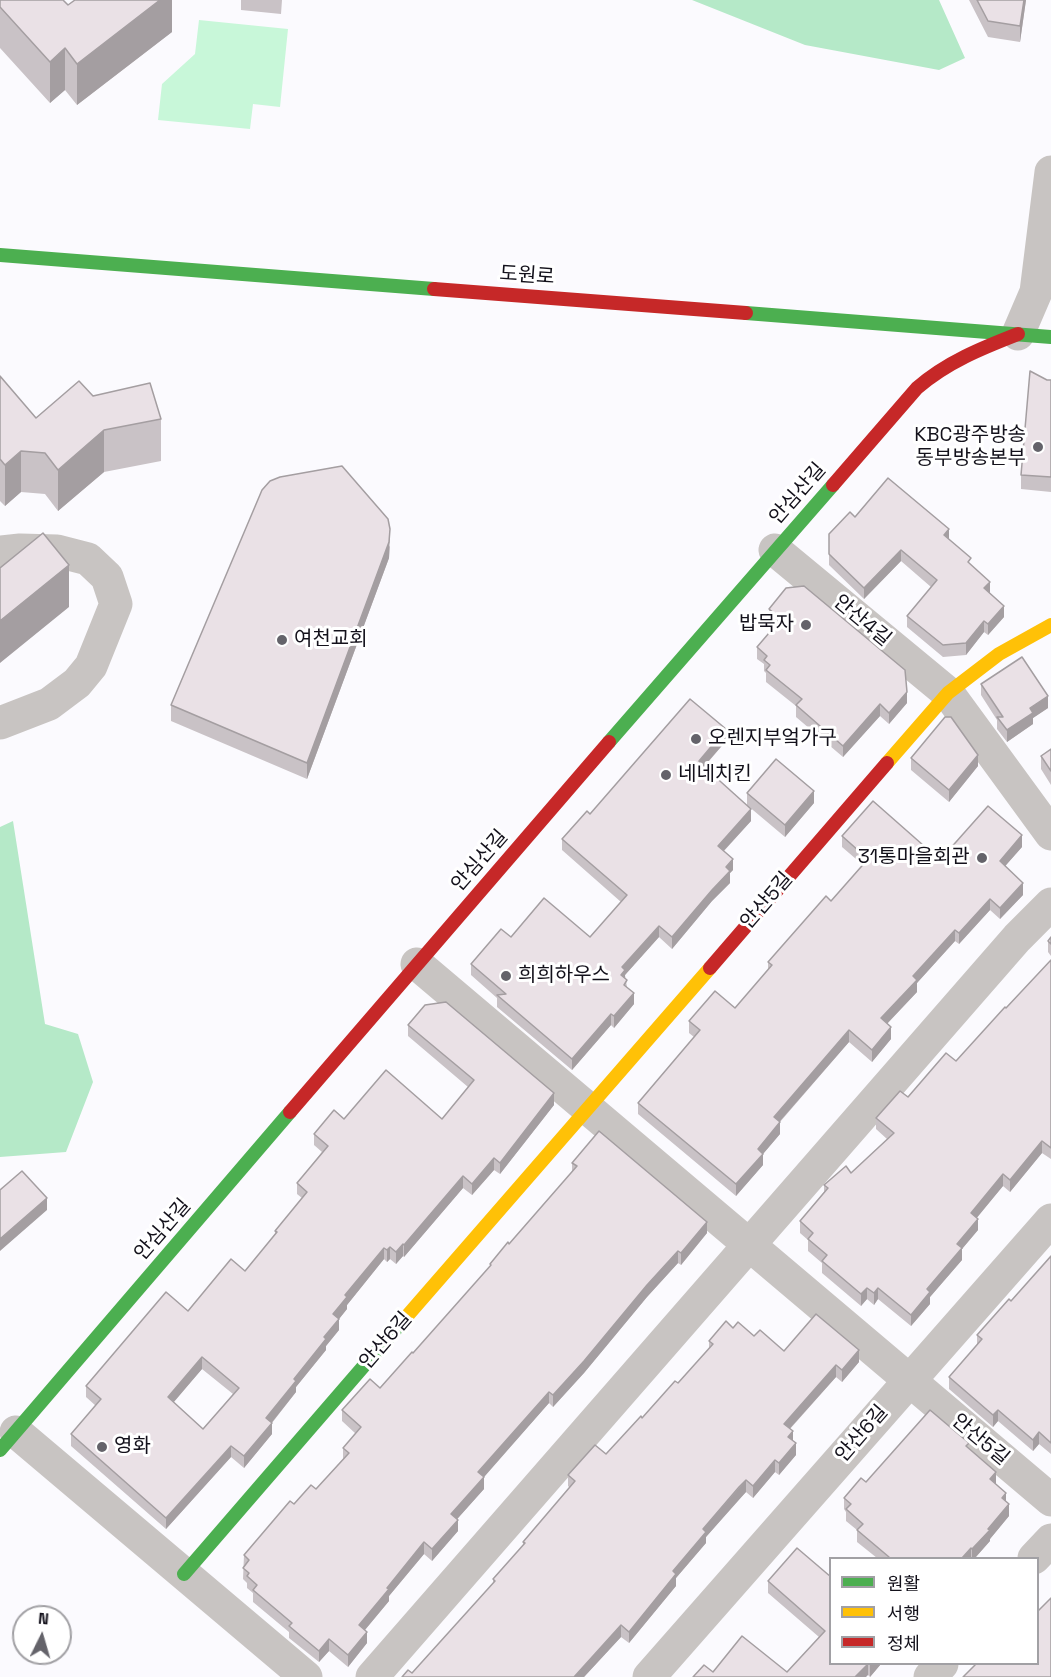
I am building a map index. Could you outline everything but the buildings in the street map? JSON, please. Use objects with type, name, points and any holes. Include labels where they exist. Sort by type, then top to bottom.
[{"type":"street","points":[[1018,334],[1036,292],[1051,172]]},
{"type":"street","name":"도원로","points":[[0,255],[1051,337]]},
{"type":"street","name":"안심산길","points":[[8,1441],[417,964],[927,378],[953,360],[1018,334]]},
{"type":"street","name":"안산4길","points":[[775,550],[948,693],[1051,834]]},
{"type":"street","points":[[0,552],[57,551],[88,559],[107,578],[116,604],[91,666],[77,683],[49,704],[0,723]]},
{"type":"street","points":[[948,693],[999,654],[1051,626]]},
{"type":"street","name":"안산5길","points":[[587,1108],[948,693]]},
{"type":"street","points":[[372,1677],[1017,938],[1051,904]]},
{"type":"street","name":"안산5길","points":[[417,964],[1051,1500]]},
{"type":"street","name":"안산6길","points":[[184,1574],[587,1108]]},
{"type":"street","points":[[909,1380],[1051,1220]]},
{"type":"street","name":"안산6길","points":[[649,1677],[909,1380]]},
{"type":"street","points":[[8,1441],[184,1574],[306,1677]]},
{"type":"street","points":[[1036,1557],[1051,1540]]},
{"type":"street","points":[[930,1677],[941,1665]]},
{"type":"green space","points":[[692,0],[939,0],[965,58],[939,70],[805,45]]},
{"type":"green space","points":[[199,20],[288,29],[280,107],[253,104],[250,129],[158,120],[162,84],[195,54]]},
{"type":"green space","points":[[13,821],[45,1024],[78,1034],[93,1082],[66,1152],[0,1157],[0,827]]},
{"type":"traffic: fast","points":[[0,255],[434,289]]},
{"type":"traffic: fast","points":[[746,313],[1051,337]]},
{"type":"traffic: fast","points":[[609,742],[833,485]]},
{"type":"traffic: fast","points":[[0,1450],[290,1112]]},
{"type":"traffic: fast","points":[[184,1574],[401,1323]]},
{"type":"traffic: slow","points":[[887,763],[948,693],[999,654],[1051,625]]},
{"type":"traffic: slow","points":[[401,1323],[710,968]]},
{"type":"traffic: jam","points":[[434,289],[746,313]]},
{"type":"traffic: jam","points":[[833,485],[917,388],[928,379],[978,350],[1018,334]]},
{"type":"traffic: jam","points":[[290,1112],[609,742]]},
{"type":"traffic: jam","points":[[710,968],[887,763]]},
{"type":"place","name":"KBC광주방송 동부방송본부","points":[[1038,447]]},
{"type":"place","name":"밥묵자","points":[[806,625]]},
{"type":"place","name":"여천교회","points":[[282,640]]},
{"type":"place","name":"오렌지부엌가구","points":[[696,739]]},
{"type":"place","name":"네네치킨","points":[[666,775]]},
{"type":"place","name":"31통마을회관","points":[[982,858]]},
{"type":"place","name":"희희하우스","points":[[506,976]]},
{"type":"place","name":"영화","points":[[102,1447]]}]
